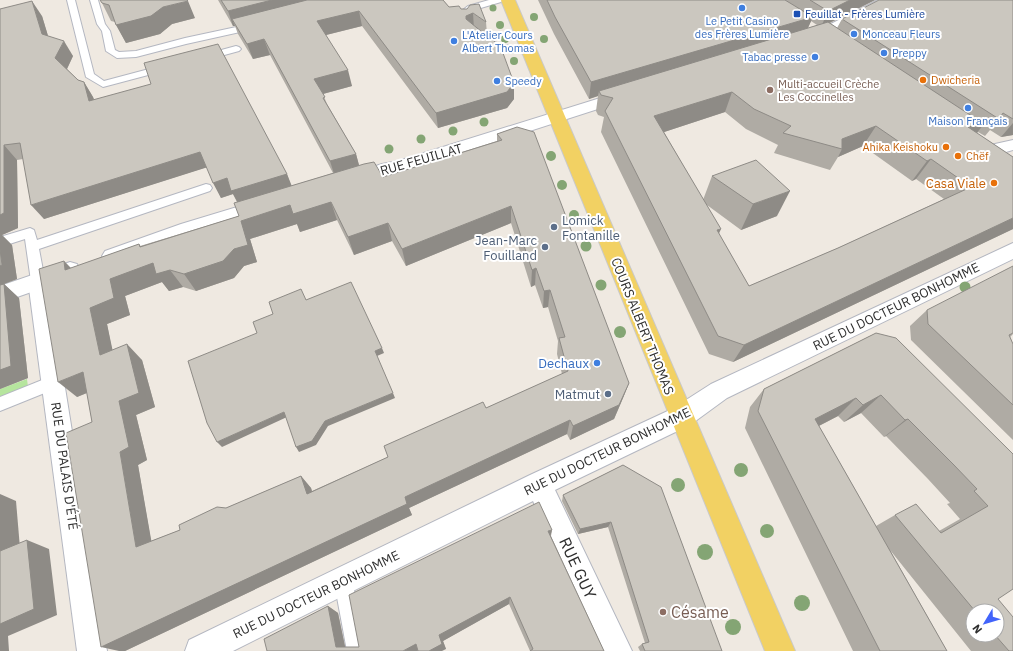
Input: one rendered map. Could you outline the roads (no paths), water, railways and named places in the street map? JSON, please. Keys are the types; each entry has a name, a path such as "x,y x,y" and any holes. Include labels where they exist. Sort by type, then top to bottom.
{"main road":[{"name":"COURS ALBERT THOMAS","path":"508,0 780,651"}],"street":[{"path":"797,42 826,38 888,0"},
{"path":"801,23 826,38"},
{"name":"RUE FEUILLAT","path":"337,183 382,170 400,167 557,116 644,90"},
{"path":"986,146 1010,153"},
{"path":"0,294 188,229 285,199"},
{"name":"RUE DU DOCTEUR BONHOMME","path":"200,651 539,484 681,417 719,391 875,328 1013,250"},
{"name":"RUE DU PALAIS D'ÉTÉ","path":"38,281 92,651"},
{"name":"RUE GUY","path":"539,484 617,651"}],"lane":[{"path":"70,0 89,75 103,84 177,65"},
{"path":"94,0 101,24 106,31 111,51 117,55 136,54 265,23"},
{"path":"465,21 462,14 471,8 498,0"},
{"path":"478,37 489,45 495,47 530,52"},
{"path":"199,59 236,50"},
{"path":"32,248 206,188"},
{"path":"0,242 30,233 38,281"},
{"path":"0,404 52,383"},
{"path":"343,581 357,651"}],"place":[{"name":"Le Petit Casino des Frères Lumière","path":"742,8"},
{"name":"Feuillat - Frères Lumière","path":"797,14"},
{"name":"Monceau Fleurs","path":"854,34"},
{"name":"L'Atelier Cours Albert Thomas","path":"454,41"},
{"name":"Preppy","path":"884,53"},
{"name":"Tabac presse","path":"815,57"},
{"name":"Dwicheria","path":"923,80"},
{"name":"Speedy","path":"497,81"},
{"name":"Multi-accueil Crèche Les Coccinelles","path":"770,90"},
{"name":"Maison Français","path":"968,108"},
{"name":"Ahika Keishoku","path":"946,147"},
{"name":"Chëf","path":"958,156"},
{"name":"Casa Viale","path":"994,183"},
{"name":"Lomick Fontanille","path":"554,227"},
{"name":"Jean-Marc Fouilland","path":"545,247"},
{"name":"Dechaux","path":"597,363"},
{"name":"Matmut","path":"608,394"},
{"name":"Césame","path":"663,612"}]}
